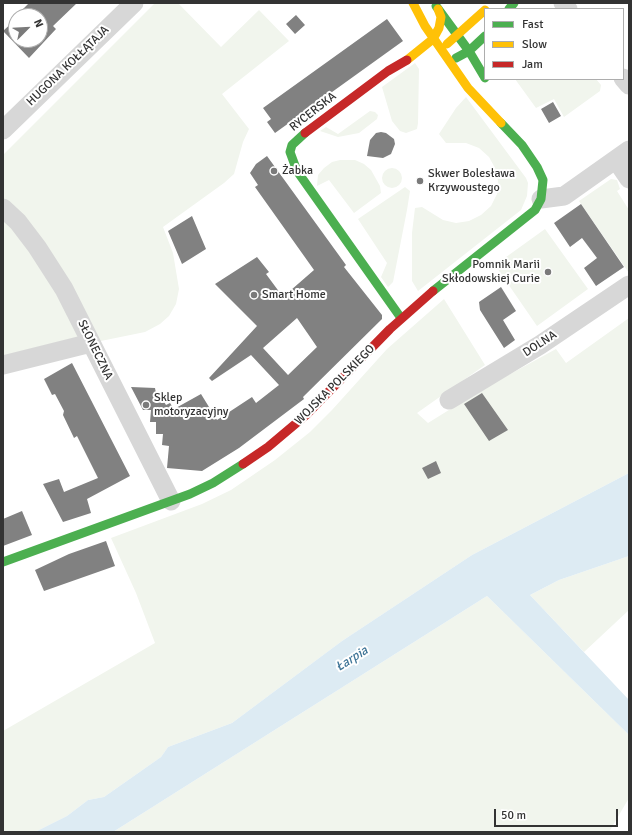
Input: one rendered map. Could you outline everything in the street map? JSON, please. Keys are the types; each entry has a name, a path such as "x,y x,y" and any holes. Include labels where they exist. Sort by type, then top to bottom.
{"street":[{"name":"HUGONA KOŁŁĄTAJA","path":"3,130 134,3"},
{"path":"413,3 433,39 468,88 522,145"},
{"path":"436,6 469,51 484,76"},
{"name":"RYCERSKA","path":"401,318 297,171 292,161 290,152 292,145 302,135 388,70 408,60 433,39 439,28 441,17 436,6"},
{"path":"445,57 447,45 457,34 484,12"},
{"path":"445,57 456,58 469,51 484,37"},
{"path":"504,112 522,145 540,173 543,185 541,199 564,196 622,155 629,179"},
{"name":"WOJSKA POLSKIEGO","path":"3,562 171,502 225,477 284,434 320,402 401,318 438,286 529,216 535,210 541,199"},
{"name":"SŁONECZNA","path":"3,208 18,222 51,266 171,502"},
{"name":"DOLNA","path":"448,400 540,345 629,285"},
{"path":"3,365 91,343"}],"shaded area":[{"path":"155,3 178,3 221,47 259,10 289,41 222,94 249,129 243,142 234,174 224,183 163,227 173,253 179,289 176,304 169,316 160,324 145,332 91,343 3,365 3,155"},
{"path":"415,63 419,69 418,123 417,129 406,133 400,131 392,121 382,87"},
{"path":"516,80 597,80 601,85 600,91 564,117 554,99 536,108"},
{"path":"466,97 526,178 528,183 527,196 521,210 418,291 412,281 412,233 415,208 422,207 443,220 456,223 469,221 481,215 491,206 497,194 498,181 495,168 489,157 479,148 466,143 446,143 439,134 456,108"},
{"path":"370,111 375,112 378,115 377,119 359,133 338,137 320,131 326,127 338,134"},
{"path":"340,160 355,160 364,164 371,170 380,186 381,193 354,213 329,180 317,186 318,175 324,168 332,162"},
{"path":"392,168 399,171 402,178 399,185 392,188 385,185 382,178 385,171"},
{"path":"611,179 617,180 620,189 617,191 629,210 629,273 579,201"},
{"path":"405,187 410,191 407,210 393,282 388,287 381,277 387,263 358,219"},
{"path":"545,229 588,289 537,326 495,265"},
{"path":"444,299 485,365 417,413 428,423 481,390 556,349 566,363 629,318 629,473 472,555 342,641 232,723 168,747 161,757 104,797 88,800 67,816 35,832 3,832 3,731 155,643 136,593 111,538 202,504 231,490 275,460 310,432 387,349"},
{"path":"629,556 629,610 584,652 530,595 559,580"},
{"path":"487,596 629,735 629,798 609,832 113,832"}],"water":[{"name":"Łarpia","path":"629,473 629,556 559,580 530,595 629,700 629,735 487,596 113,832 35,832 67,816 88,800 104,797 161,757 168,747 232,723 342,641 472,555"}],"building":[{"path":"29,3 77,3 53,26 56,29 48,38 48,8 24,8"},
{"path":"296,15 305,25 295,34 286,24"},
{"path":"387,19 403,41 275,133 267,122 271,119 263,108"},
{"path":"8,26 8,36 3,31"},
{"path":"19,48 38,48 29,58"},
{"path":"553,102 561,116 549,123 541,109"},
{"path":"376,133 386,133 394,139 395,144 391,154 383,158 367,156 370,140"},
{"path":"267,156 346,265 344,267 382,315 382,319 303,397 304,399 239,448 202,471 167,468 169,446 162,445 163,434 156,434 156,422 150,422 151,410 143,410 131,387 155,388 157,399 163,400 166,405 170,403 174,409 201,394 217,420 252,397 256,403 279,385 251,355 212,381 209,378 257,326 215,284 257,257 269,272 266,274 283,297 314,270 255,187 258,185 250,173 256,164","holes":["297,318 317,347 288,375 263,348"]},
{"path":"581,204 624,267 596,286 584,268 597,258 582,238 570,247 554,223"},
{"path":"192,216 206,249 182,264 168,231"},
{"path":"501,287 516,311 503,320 515,340 504,348 480,310 479,302"},
{"path":"72,363 130,476 87,499 91,513 63,522 43,484 59,479 64,492 98,478 77,436 74,438 63,415 64,411 55,394 52,395 44,379"},
{"path":"482,393 508,430 489,441 464,404"},
{"path":"436,461 441,473 428,479 422,468"},
{"path":"22,511 32,535 3,546 3,519"},
{"path":"106,541 115,566 44,591 35,570 69,554"}],"traffic: fast":[{"path":"510,8 514,3"},
{"path":"436,6 469,51 484,76"},
{"path":"456,58 469,51 484,37"},
{"path":"433,291 535,210 541,199 543,180 537,167 522,145 501,123"},
{"path":"305,133 292,145 290,152 297,171 401,318"},
{"path":"3,562 190,494 213,483 243,464"}],"traffic: slow":[{"path":"413,3 425,26 468,88 501,123"},
{"path":"407,60 433,39 439,28 441,17 438,9"},
{"path":"447,44 484,11"}],"traffic: jam":[{"path":"305,133 388,71 407,60"},
{"path":"243,464 268,447 306,415 390,329 433,291"}],"place":[{"name":"Żabka","path":"274,171"},
{"name":"Skwer Bolesława Krzywoustego","path":"420,181"},
{"name":"Pomnik Marii Skłodowskiej Curie","path":"548,272"},
{"name":"Smart Home","path":"254,295"},
{"name":"Sklep motoryzacyjny","path":"146,405"}]}
